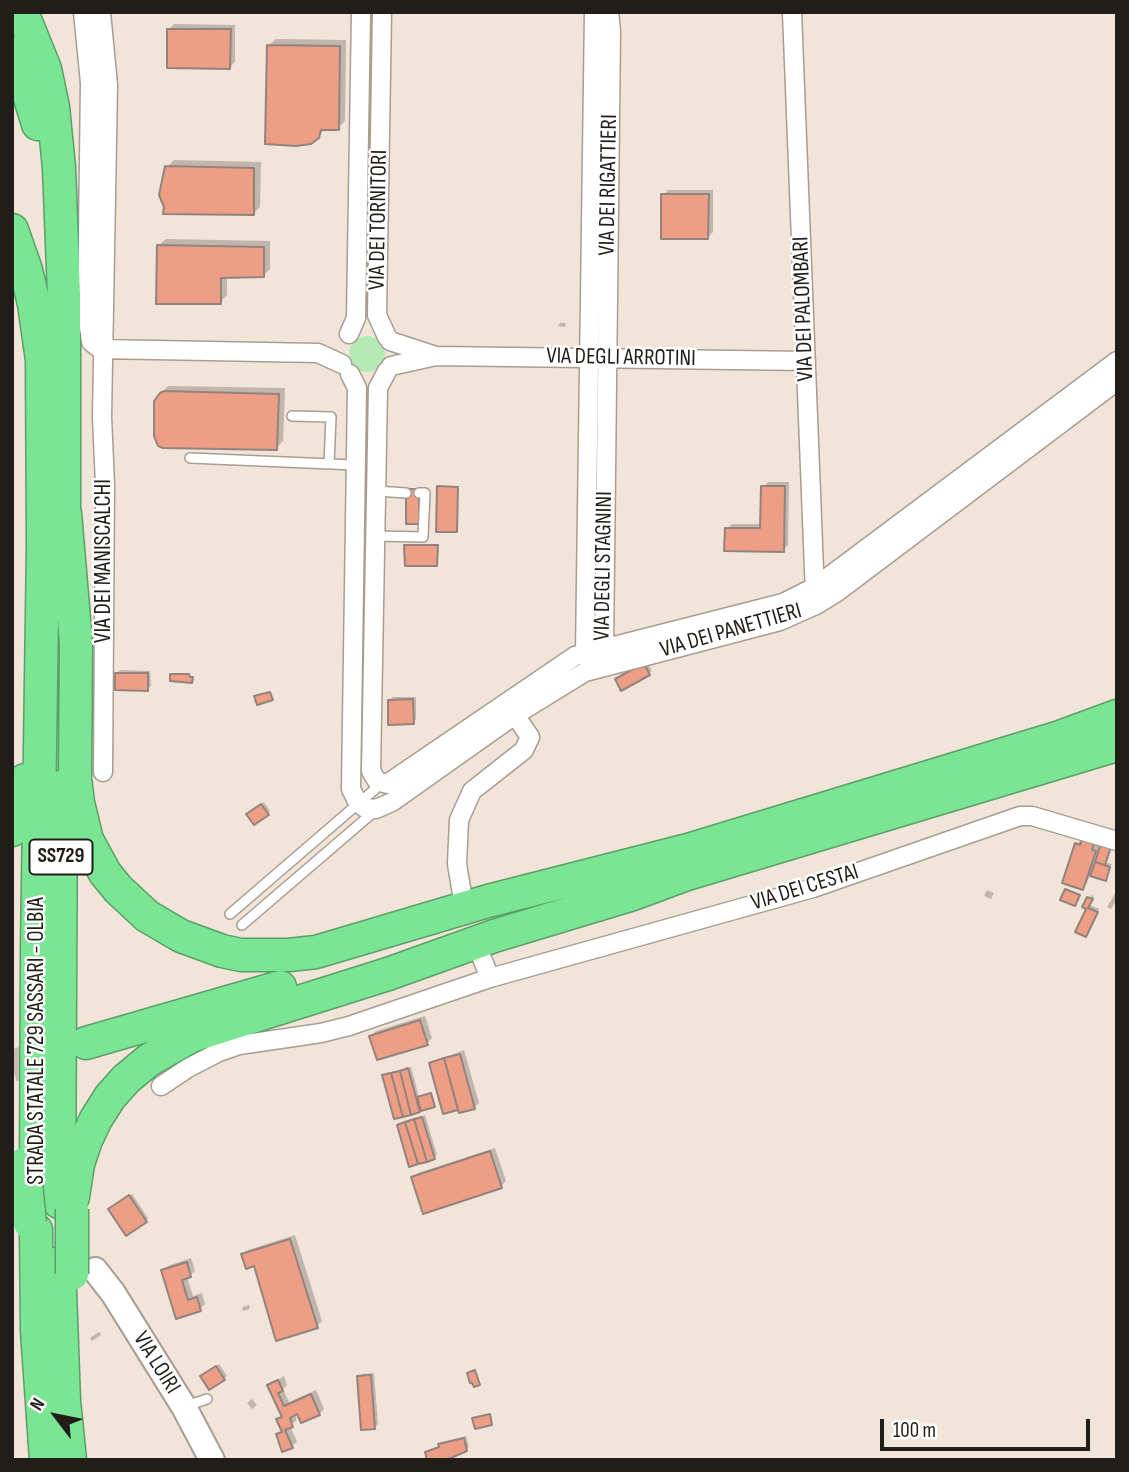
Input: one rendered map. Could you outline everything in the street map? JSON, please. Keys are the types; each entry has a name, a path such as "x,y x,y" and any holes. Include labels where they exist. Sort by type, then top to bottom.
{"highway":[{"name":"SS729","path":"22,13 44,69 53,107 59,168 61,248"},
{"path":"12,53 25,82 42,139 61,248"},
{"name":"STRADA STATALE 729 SASSARI - OLBIA","path":"14,237 38,326 42,360 41,604 30,1170"},
{"name":"STRADA STATALE 729 SASSARI - OLBIA","path":"61,248 65,435 64,1401 70,1460"},
{"path":"65,513 76,643 75,778 82,823 94,854 118,889 147,916 181,936 222,951 242,955 316,952 488,901 686,862 1117,745"},
{"path":"12,830 22,807 25,791 41,604"},
{"path":"86,1043 238,998 321,967 634,870 686,862 1117,716"},
{"path":"65,1206 96,1119 126,1079 169,1047 202,1032 388,974 494,936 630,895 686,862"},
{"path":"12,936 24,971 33,1227 65,1272"},
{"name":"STRADA STATALE 729 SASSARI - OLBIA","path":"46,1460 37,1331 65,1272"}],"street":[{"path":"83,12 89,73 99,128"},
{"path":"101,12 106,55 87,312 91,342 97,348 104,349 318,353 364,380 372,380 389,368 436,356"},
{"name":"VIA DEI TORNITORI","path":"346,337 356,318 361,12"},
{"name":"VIA DEI TORNITORI","path":"382,12 377,315 389,339"},
{"name":"VIA DEI RIGATTIERI","path":"594,12 598,357"},
{"name":"VIA DEI RIGATTIERI","path":"598,357 611,31 609,12"},
{"name":"VIA DEI PALOMBARI","path":"792,12 816,606"},
{"path":"359,100 381,101"},
{"path":"318,353 364,327 373,328 389,339 436,356"},
{"path":"346,337 341,348 346,369 357,388 351,789 365,808 376,809"},
{"path":"381,783 373,778 371,771 374,536 378,388 389,368 393,353 389,339"},
{"name":"VIA DEI MANISCALCHI","path":"103,772 104,349"},
{"name":"VIA DEGLI ARROTINI","path":"436,356 806,361"},
{"name":"VIA DEGLI STAGNINI","path":"597,668 604,650 598,357"},
{"name":"VIA DEGLI STAGNINI","path":"597,668 585,653 598,357"},
{"name":"VIA DEI PANETTIERI","path":"381,783 391,783 566,661 585,653 783,603 815,587 1117,361"},
{"name":"VIA DEI PANETTIERI","path":"376,809 392,803 515,715 572,678 597,668 780,621 816,606 1117,382"},
{"path":"353,576 374,576"},
{"path":"462,894 457,864 459,820 472,791 524,750 530,737 515,715"},
{"name":"VIA DEI CESTAI","path":"161,1086 198,1063 239,1045 321,1034 490,978 813,888 1020,816 1032,816 1117,841"},
{"path":"480,951 490,978"},
{"name":"VIA LOIRI","path":"65,1272 113,1293 196,1403 212,1460"}],"lane":[{"path":"292,416 331,417 329,464"},
{"path":"190,458 355,465"},
{"path":"376,491 406,494"},
{"path":"374,536 423,537 425,494 419,494"},
{"path":"230,915 381,783"},
{"path":"242,925 376,809"}],"green space":[{"path":"367,336 380,341 385,354 380,367 367,372 354,367 349,354 354,341"}],"building":[{"path":"167,29 231,29 230,69 167,68"},
{"path":"267,45 340,46 339,130 321,130 319,138 311,144 265,144"},
{"path":"165,166 254,168 254,215 163,214 164,207 159,195"},
{"path":"661,194 709,194 708,239 661,239"},
{"path":"157,245 264,247 264,277 221,278 221,304 156,304"},
{"path":"164,391 279,394 277,450 158,446 154,436 154,401"},
{"path":"437,486 458,487 457,532 436,532"},
{"path":"761,486 785,486 784,552 724,551 725,528 760,528"},
{"path":"406,489 419,489 419,524 406,524"},
{"path":"404,545 438,545 437,566 405,566"},
{"path":"644,663 650,675 621,691 615,679"},
{"path":"115,673 148,673 148,691 115,690"},
{"path":"170,674 189,674 193,677 192,683 170,681"},
{"path":"270,692 273,700 257,705 254,696"},
{"path":"413,699 414,724 388,725 388,700"},
{"path":"261,804 269,815 254,825 246,814"},
{"path":"1083,836 1095,840 1092,850 1096,851 1083,890 1062,883 1075,843 1080,845"},
{"path":"1101,843 1111,847 1105,865 1095,862"},
{"path":"1095,862 1110,867 1106,881 1090,876"},
{"path":"1065,889 1080,895 1075,906 1060,900"},
{"path":"1087,897 1093,899 1088,908 1098,912 1086,937 1075,932 1086,909 1082,907"},
{"path":"420,1020 428,1045 377,1060 369,1036"},
{"path":"460,1054 475,1109 459,1113 444,1058"},
{"path":"444,1058 458,1110 443,1114 429,1063"},
{"path":"408,1068 420,1112 411,1115 400,1071"},
{"path":"400,1071 411,1115 403,1117 391,1073"},
{"path":"391,1073 403,1117 394,1119 382,1075"},
{"path":"431,1093 435,1107 421,1111 417,1097"},
{"path":"422,1117 435,1159 427,1162 414,1119"},
{"path":"414,1119 427,1162 418,1164 405,1122"},
{"path":"405,1122 418,1164 409,1167 397,1125"},
{"path":"490,1151 502,1188 423,1214 411,1177"},
{"path":"129,1195 147,1222 126,1236 108,1209"},
{"path":"290,1239 318,1328 276,1341 254,1266 246,1269 241,1254"},
{"path":"187,1262 191,1277 182,1280 188,1300 197,1297 201,1311 176,1319 161,1270"},
{"path":"216,1366 225,1380 209,1390 200,1376"},
{"path":"475,1370 480,1385 474,1387 467,1373"},
{"path":"371,1375 375,1429 361,1430 357,1376"},
{"path":"278,1380 283,1391 278,1393 284,1406 311,1394 320,1415 301,1423 297,1414 290,1418 293,1427 285,1430 293,1448 282,1452 276,1434 282,1432 276,1419 282,1417 267,1385"},
{"path":"490,1414 492,1425 475,1429 472,1418"},
{"path":"464,1438 467,1451 446,1460 427,1460 425,1452 439,1447 438,1444"}],"tunnel":[{"path":"12,1066 61,1051"}]}
